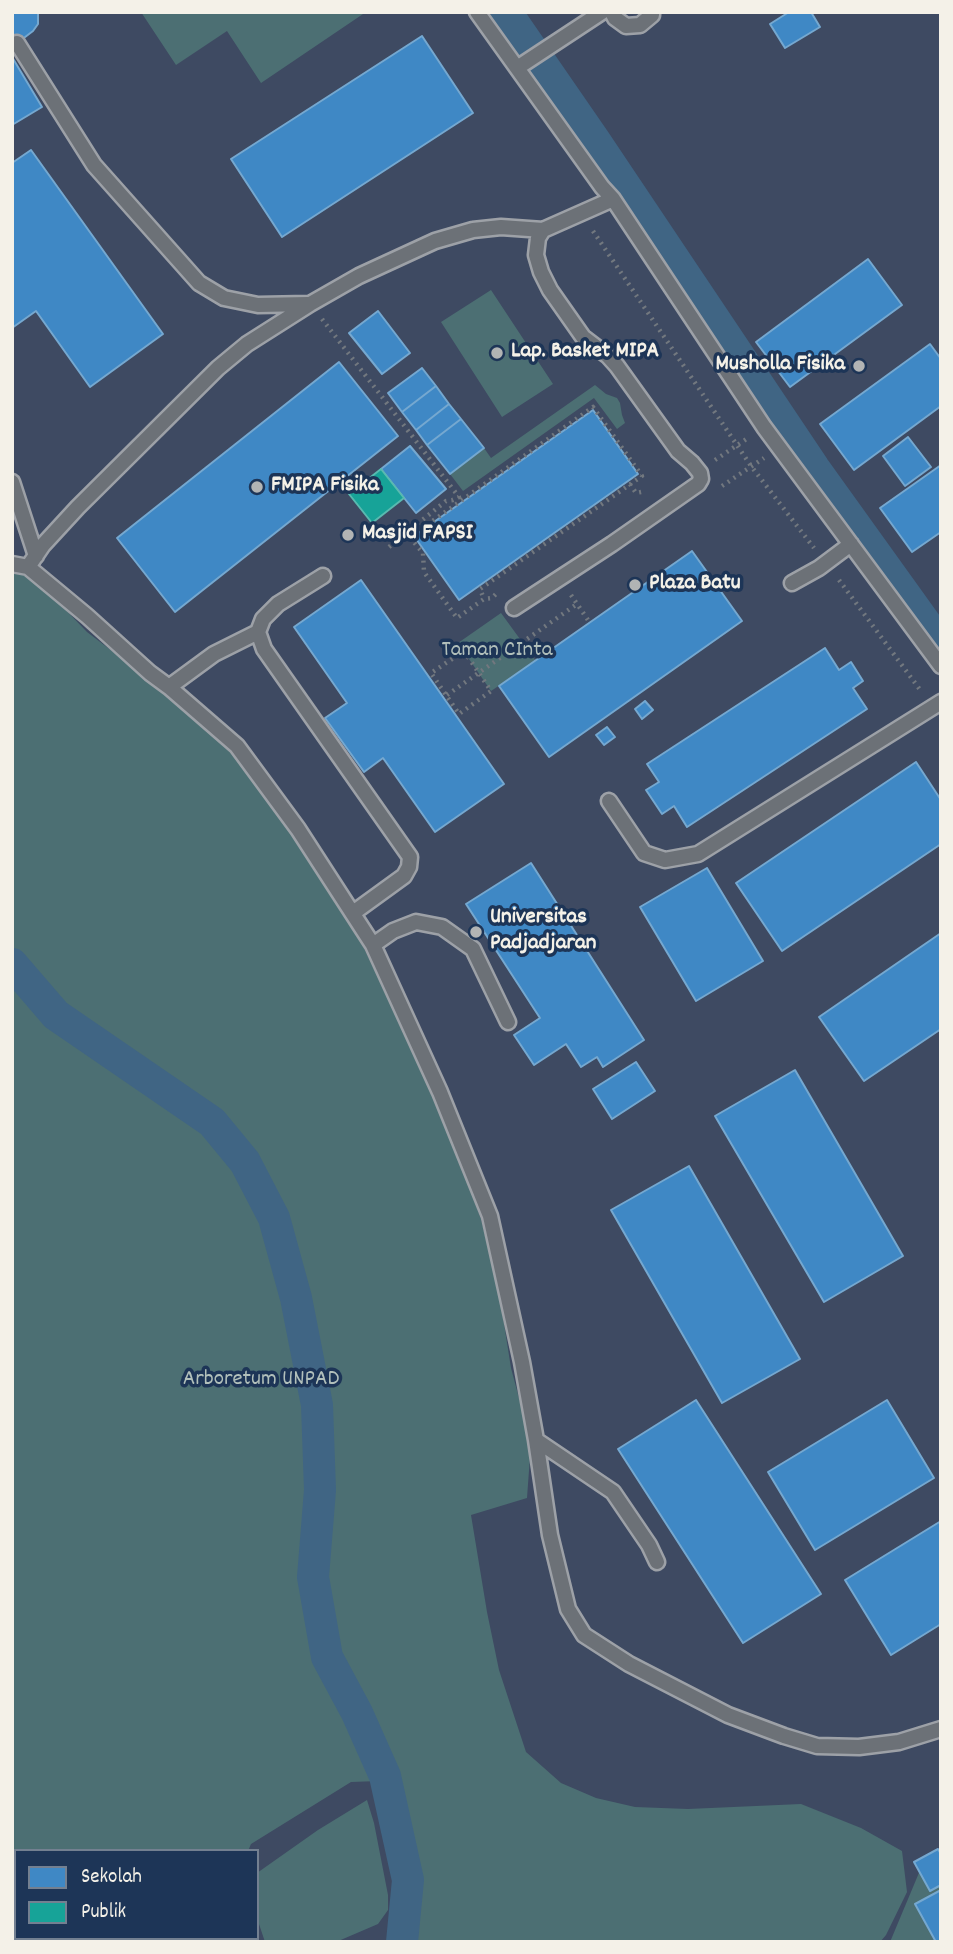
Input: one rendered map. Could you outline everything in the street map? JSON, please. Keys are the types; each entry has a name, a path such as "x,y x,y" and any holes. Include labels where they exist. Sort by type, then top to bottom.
{"lane":[{"path":"478,12 602,187 614,200 764,428 941,666"},
{"path":"517,68 602,12"},
{"path":"612,12 615,18 626,26 640,25 652,12"},
{"path":"17,43 94,165 198,283 224,298 258,305 310,304"},
{"path":"12,564 32,561 85,499 219,368 247,344 310,304 359,276 451,236 501,227 543,230 614,200"},
{"path":"514,608 612,544 698,484 701,479 700,473 678,452 617,366 583,337 550,290 536,255 538,238 543,230"},
{"path":"12,482 32,561 149,673 237,746 298,829 373,945 440,1092 490,1216 522,1362 550,1535 568,1609 584,1634 629,1664 729,1715 817,1746 859,1747 899,1742 941,1729"},
{"path":"792,583 826,563 850,544"},
{"path":"323,576 278,604 263,619 258,632 264,649 410,857 404,876 353,913"},
{"path":"169,687 214,654 258,632"},
{"path":"608,801 644,853 665,860 698,854 937,705"},
{"path":"373,945 393,931 416,922 442,927 473,949 508,1022"},
{"path":"536,1440 612,1492 649,1545 657,1562"}],"path":[{"path":"581,212 772,495 937,705"},
{"path":"310,304 459,496 446,501 408,535 593,407 642,476 480,589 484,599"},
{"path":"723,454 737,445"},
{"path":"630,484 636,493 649,489"},
{"path":"569,591 590,623"},
{"path":"447,695 577,604"},
{"path":"464,651 492,691 459,714 447,695 431,673 464,651"}],"shaded area":[{"name":"Universitas Padjadjaran","path":"12,12 941,12 941,1942 12,1942"}],"green space":[{"path":"141,12 366,12 261,83 227,31 176,65"},
{"name":"Lap. Basket MIPA","path":"491,290 553,384 502,417 441,322"},
{"path":"595,385 606,394 617,398 620,403 625,423 617,429 594,398 463,491 450,474 484,448 491,458"},
{"name":"Arboretum UNPAD","path":"12,570 32,575 87,632 149,679 231,750 298,839 353,925 452,1139 481,1219 499,1292 511,1368 531,1443 527,1498 471,1515 499,1670 526,1752 561,1783 596,1798 635,1807 688,1809 801,1804 861,1828 902,1851 907,1892 880,1942 405,1942 405,1880 379,1781 351,1782 251,1844 249,1849 14,1849 14,1940 243,1942 12,1942"},
{"name":"Taman CInta","path":"501,613 536,661 491,691 458,643"},
{"path":"367,1800 388,1895 388,1910 378,1924 336,1942 265,1942 259,1924 259,1872"},
{"path":"941,1855 941,1942 890,1942 921,1868"}],"building: Sekolah":[{"path":"12,12 38,12 38,24 12,47"},
{"path":"789,12 811,12 820,27 785,48 770,24"},
{"path":"422,36 473,113 282,237 231,159"},
{"path":"12,57 42,107 12,125"},
{"path":"31,150 163,334 90,387 36,311 12,328 12,163"},
{"path":"868,259 902,305 790,387 756,342"},
{"path":"378,311 410,353 382,374 349,333"},
{"path":"930,344 941,359 941,406 854,470 820,424"},
{"name":"FMIPA Fisika","path":"339,362 398,436 175,612 117,538"},
{"path":"422,368 436,386 402,412 388,393"},
{"path":"436,386 449,404 416,430 402,412"},
{"path":"449,404 461,419 427,445 416,430"},
{"path":"593,410 638,474 459,600 414,536"},
{"path":"461,419 484,448 450,474 427,445"},
{"path":"908,437 931,467 905,486 883,456"},
{"path":"410,446 446,489 416,513 381,469"},
{"path":"941,465 941,532 912,552 880,508"},
{"path":"692,551 742,621 549,757 499,686"},
{"path":"361,580 504,784 435,832 383,758 364,772 325,718 347,703 294,627"},
{"path":"825,648 839,670 851,662 863,681 853,688 867,709 687,827 674,806 662,814 646,790 659,782 647,764"},
{"path":"645,701 653,710 642,719 635,709"},
{"path":"607,727 615,737 604,745 596,735"},
{"path":"916,762 941,800 941,844 782,951 736,883"},
{"path":"531,863 644,1040 603,1067 597,1057 581,1067 566,1044 534,1065 514,1035 540,1018 466,904"},
{"path":"707,868 763,961 696,1001 640,907"},
{"path":"941,933 941,1029 864,1081 819,1017"},
{"path":"636,1062 655,1091 612,1119 593,1089"},
{"path":"795,1070 903,1256 824,1302 715,1116"},
{"path":"689,1166 800,1359 722,1403 611,1210"},
{"path":"696,1400 821,1594 743,1643 618,1449"},
{"path":"887,1400 934,1478 815,1550 768,1472"},
{"path":"941,1521 941,1624 891,1655 845,1580"},
{"path":"938,1849 941,1854 941,1885 930,1891 914,1862"},
{"path":"941,1890 941,1942 936,1942 915,1904"}],"building: Publik":[{"path":"381,469 404,498 372,523 349,494"}],"waterway":[{"path":"506,12 814,468 941,645"},
{"path":"12,964 56,1015 212,1122 245,1162 274,1218 296,1298 317,1405 320,1490 313,1577 327,1657 357,1713 385,1776 408,1880 402,1942"}],"place":[{"name":"Lap. Basket MIPA","path":"497,353"},
{"name":"Musholla Fisika","path":"859,366"},
{"name":"FMIPA Fisika","path":"257,487"},
{"name":"Masjid FAPSI","path":"348,535"},
{"name":"Plaza Batu","path":"635,585"},
{"name":"Universitas Padjadjaran","path":"476,932"}]}
